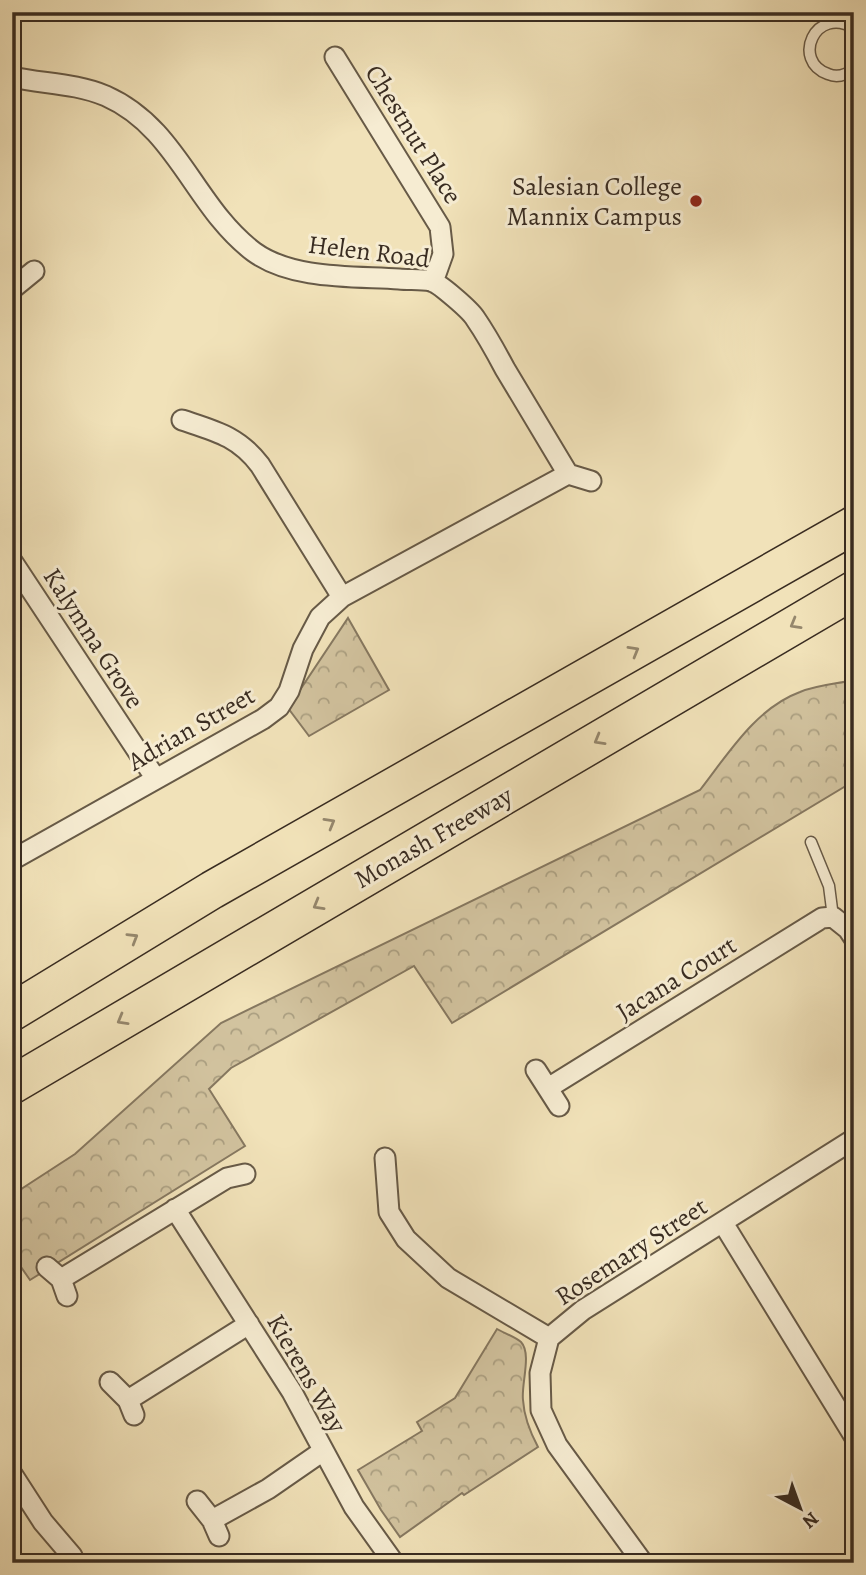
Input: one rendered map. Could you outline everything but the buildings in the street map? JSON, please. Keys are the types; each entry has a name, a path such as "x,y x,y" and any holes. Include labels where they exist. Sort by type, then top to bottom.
{"highway":[{"path":"12,1012 212,890 854,525"},
{"name":"Monash Freeway","path":"12,1085 854,590"}],"street":[{"name":"Chestnut Place","path":"335,57 440,227 443,254 433,282"},
{"name":"Helen Road","path":"12,77 32,82 73,85 106,96 131,110 152,126 170,147 228,229 257,253 287,267 316,273 433,282 474,316 568,474"},
{"path":"12,289 34,271"},
{"path":"182,420 230,436 248,449 342,597"},
{"path":"568,474 591,481"},
{"name":"Adrian Street","path":"12,860 263,719 279,707 289,691 303,649 320,617 342,597 568,474"},
{"name":"Kalymna Grove","path":"12,561 156,779"},
{"path":"834,918 848,929 854,938"},
{"name":"Jacana Court","path":"548,1088 810,925 822,919 834,918"},
{"path":"536,1070 559,1106"},
{"name":"Rosemary Street","path":"643,1563 557,1445 541,1410 540,1373 550,1338 583,1310 854,1139"},
{"path":"386,1158 389,1212 396,1226 416,1251 448,1278 550,1338"},
{"path":"58,1281 227,1178 245,1174"},
{"name":"Kierens Way","path":"175,1209 292,1392 354,1507 389,1561"},
{"path":"723,1223 854,1436"},
{"path":"110,1382 131,1408 249,1324"},
{"path":"197,1501 216,1528 323,1451"},
{"path":"12,1474 75,1563"}],"lane":[{"path":"854,28 835,22 820,27 810,43 809,52 817,69 825,74 844,75 854,69"},
{"path":"811,842 829,886 834,918"}],"green space":[{"path":"348,618 389,690 309,736 288,708"},
{"path":"854,680 854,781 452,1023 414,966 231,1068 209,1089 245,1146 30,1280 21,1267 12,1271 12,1195 75,1154 221,1023 700,790 732,747 756,721 784,699 820,686"},
{"path":"497,1329 519,1340 524,1347 524,1406 538,1447 464,1495 462,1493 400,1537 358,1470 422,1431 417,1422 455,1398"}],"place":[{"name":"Salesian College Mannix Campus","path":"696,201"}]}
